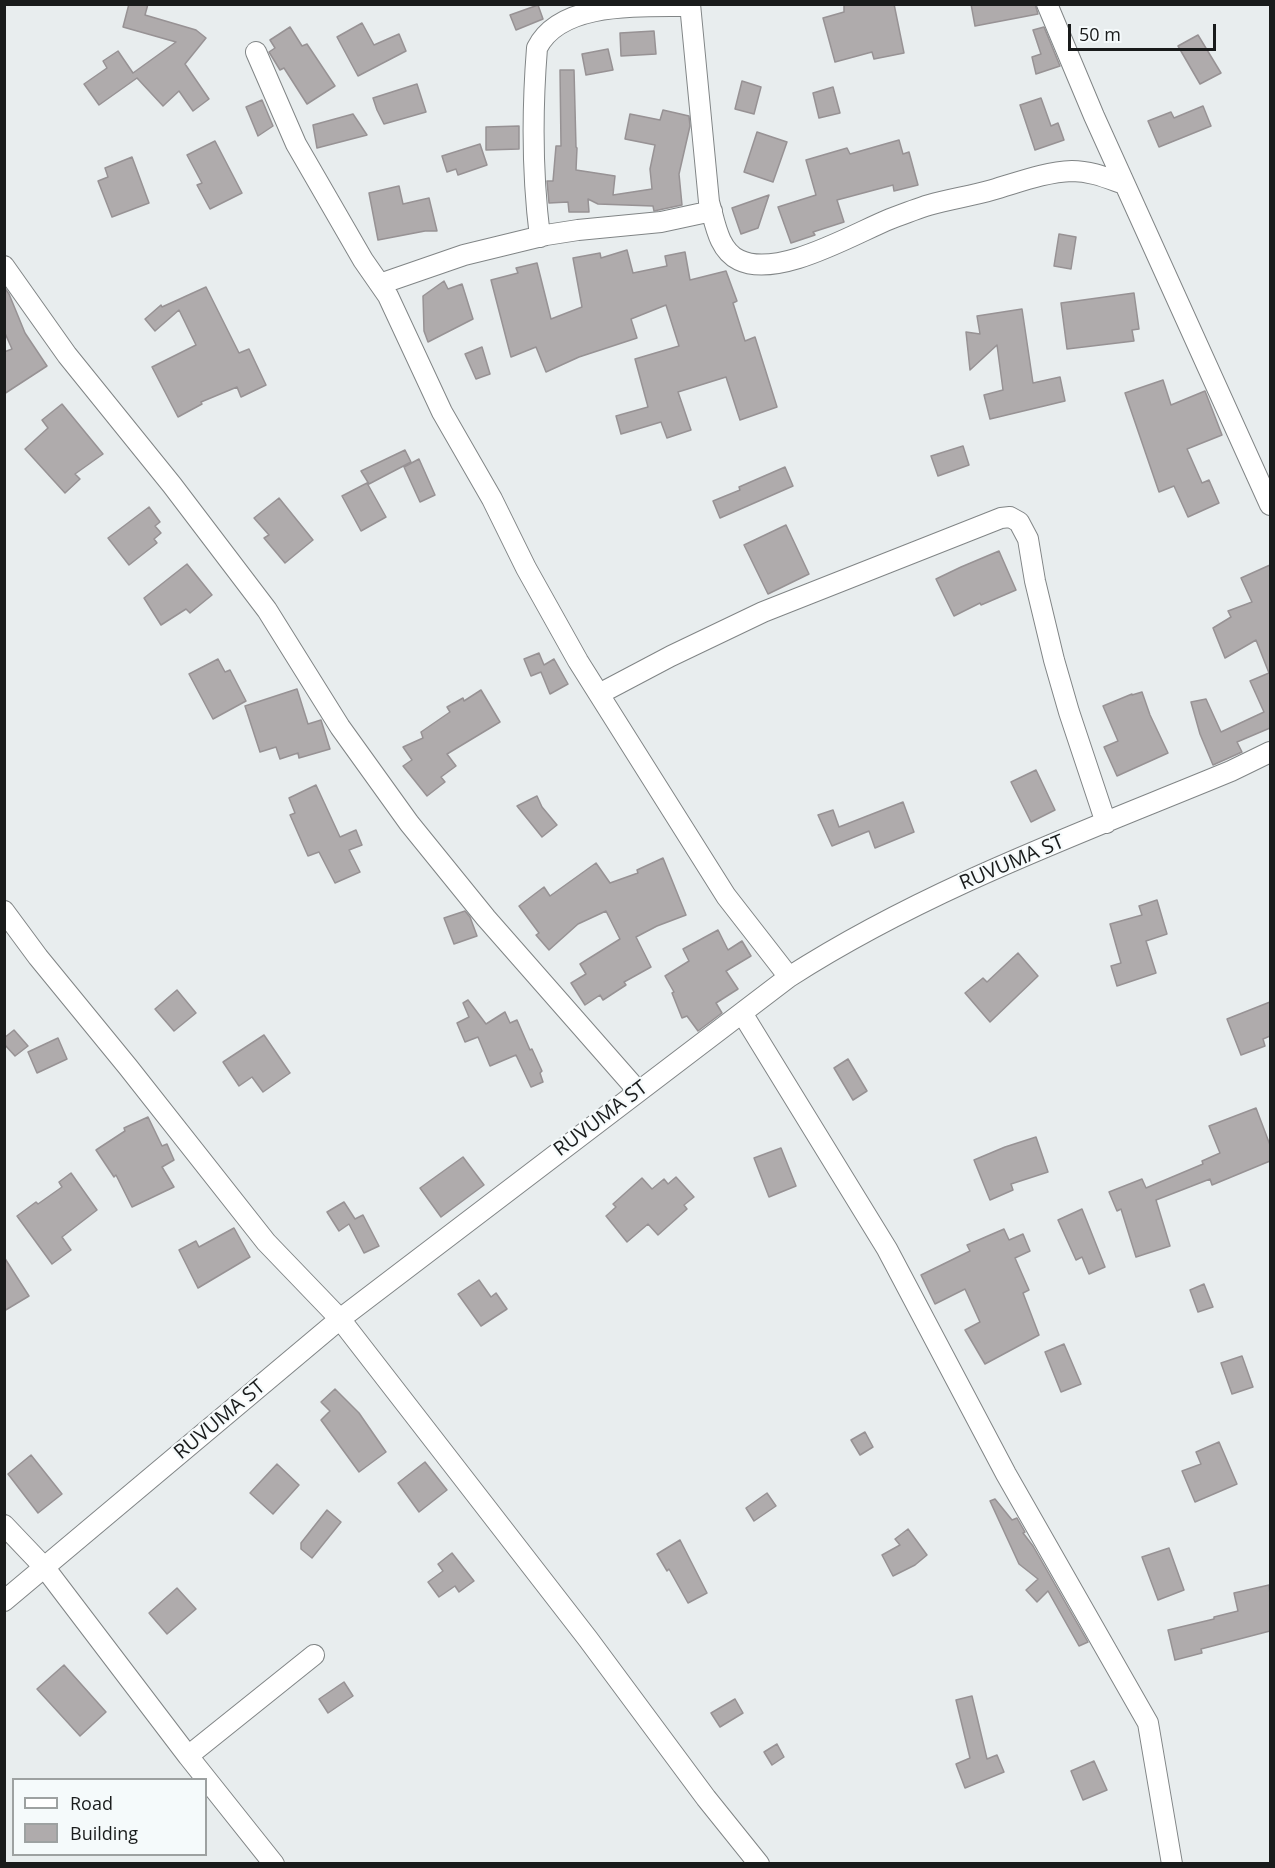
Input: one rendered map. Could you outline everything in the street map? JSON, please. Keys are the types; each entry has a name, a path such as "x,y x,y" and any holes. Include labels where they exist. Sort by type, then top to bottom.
{"street":[{"path":"1047,4 1124,184 1270,506"},
{"path":"540,237 534,169 537,48 540,40 558,24 591,10 690,5 709,202 726,252 752,265 802,258 928,205 1038,177 1070,171 1093,172 1124,184"},
{"path":"256,52 296,144 336,215 395,310 442,412 492,499 553,617 726,896 789,977"},
{"path":"380,284 465,255 540,237 578,230 661,222 712,211"},
{"path":"4,266 68,355 172,485 267,610 340,727 409,823 486,918 638,1091"},
{"path":"599,694 763,612 1001,518 1010,517 1019,522 1028,539 1035,581 1054,660 1106,823"},
{"name":"RUVUMA ST","path":"4,1601 340,1319 789,977 829,951 946,890 1231,771 1270,752"},
{"path":"4,911 38,957 266,1242 340,1319 588,1639 706,1798 759,1863"},
{"path":"742,1013 887,1249 1006,1474 1148,1723 1172,1863"},
{"path":"4,1525 45,1568 206,1778"},
{"path":"188,1756 314,1655"},
{"path":"207,1780 274,1863"}],"building":[{"path":"129,4 148,4 145,15 196,30 206,38 185,64 209,99 193,111 179,91 163,106 137,78 99,105 84,84 107,68 103,61 118,51 133,73 176,42 123,27"},
{"path":"844,4 894,4 904,53 874,59 872,52 835,62 823,18 844,12"},
{"path":"971,4 1035,4 1038,14 975,26"},
{"path":"538,5 543,19 516,30 510,15"},
{"path":"362,23 374,45 399,34 406,51 358,76 337,37"},
{"path":"290,27 302,46 307,44 335,86 307,104 284,68 280,70 269,52 275,48 270,40"},
{"path":"1044,27 1060,66 1036,74 1032,57 1041,54 1033,30"},
{"path":"654,31 656,54 621,56 620,33"},
{"path":"1198,35 1221,73 1200,84 1178,46"},
{"path":"608,49 613,70 586,75 582,54"},
{"path":"560,70 574,70 576,170 615,176 613,195 652,189 650,169 655,145 625,139 630,114 660,120 663,110 689,116 690,126 679,174 682,205 654,211 653,206 598,204 588,199 589,212 569,212 568,202 549,203 547,181 553,181 556,146 561,146"},
{"path":"742,81 761,87 754,114 735,109"},
{"path":"417,84 426,112 384,124 373,98"},
{"path":"833,87 840,113 819,118 813,93"},
{"path":"1041,98 1051,126 1058,123 1064,140 1035,150 1020,105"},
{"path":"262,100 273,126 258,136 246,107"},
{"path":"1203,106 1211,126 1159,147 1148,121 1171,112 1174,118"},
{"path":"353,114 367,135 317,148 313,125"},
{"path":"519,126 519,149 486,150 486,127"},
{"path":"757,132 787,142 773,182 744,172"},
{"path":"899,140 903,154 909,152 918,185 894,191 893,185 837,200 844,222 813,232 815,235 791,243 778,207 816,195 806,160 847,148 850,154"},
{"path":"215,141 242,193 210,209 197,185 202,183 187,155"},
{"path":"480,144 487,165 458,175 456,169 447,172 442,156"},
{"path":"132,157 149,203 112,217 98,181 108,177 105,168"},
{"path":"399,186 403,204 429,198 437,231 425,231 378,240 369,193"},
{"path":"769,195 758,228 741,234 732,208"},
{"path":"1059,234 1076,237 1071,269 1054,266"},
{"path":"627,250 633,273 667,266 665,256 685,252 690,280 726,271 737,301 733,303 745,341 755,337 777,407 740,420 726,377 678,392 691,430 667,438 661,422 621,434 616,416 648,407 635,359 679,346 666,305 631,319 637,338 579,357 546,372 536,347 511,357 491,280 518,273 516,268 537,263 551,319 582,307 573,258 600,253 601,258"},
{"path":"444,281 448,289 462,284 473,319 428,342 424,331 423,296"},
{"path":"4,287 25,333 47,366 4,394 4,352 12,349 4,331"},
{"path":"206,287 239,353 249,349 266,385 241,397 237,387 201,402 202,404 178,417 152,367 196,345 179,310 155,331 145,319 161,305 162,307"},
{"path":"1134,293 1139,329 1132,330 1134,341 1067,349 1061,303"},
{"path":"1022,309 1033,383 1060,377 1065,401 990,419 984,395 1003,390 997,345 970,370 966,332 980,334 977,316"},
{"path":"482,347 490,374 476,379 465,354"},
{"path":"1163,380 1171,405 1205,391 1222,435 1187,449 1202,483 1209,480 1219,503 1188,517 1174,486 1159,492 1125,393"},
{"path":"62,404 103,454 75,474 80,479 65,493 25,449 48,428 42,420"},
{"path":"963,446 969,465 938,476 931,456"},
{"path":"405,450 411,462 369,484 361,471"},
{"path":"419,459 435,495 420,502 404,467"},
{"path":"785,467 793,486 720,518 713,501"},
{"path":"367,483 386,517 361,531 342,496"},
{"path":"279,498 313,540 285,563 264,538 269,535 254,518"},
{"path":"149,507 160,522 155,526 161,533 154,539 157,543 129,565 108,538"},
{"path":"786,525 809,574 768,594 744,545"},
{"path":"999,551 1016,590 981,605 980,603 954,616 936,579"},
{"path":"187,564 212,595 190,613 186,609 161,625 144,598"},
{"path":"1270,565 1270,728 1237,742 1242,752 1213,765 1200,734 1191,702 1206,699 1221,732 1264,712 1250,681 1269,673 1256,640 1225,658 1213,628 1231,617 1228,611 1252,602 1241,578"},
{"path":"539,653 544,665 554,659 568,684 550,694 541,672 531,676 524,659"},
{"path":"218,659 225,672 230,670 246,701 213,719 189,674"},
{"path":"297,689 308,724 321,720 330,749 299,758 298,753 280,759 276,747 260,752 245,706"},
{"path":"481,690 500,722 447,754 456,766 441,777 445,782 427,796 403,766 412,760 403,747 423,738 421,732 450,712 447,707 463,698 464,701"},
{"path":"1142,692 1168,753 1117,776 1104,747 1118,741 1103,706"},
{"path":"1036,770 1055,810 1031,822 1011,782"},
{"path":"316,785 340,837 356,830 362,845 349,850 360,872 335,883 319,852 308,856 290,815 295,813 289,798"},
{"path":"537,796 542,807 557,825 542,837 517,806"},
{"path":"903,802 914,832 875,848 869,831 832,846 818,815 833,810 839,827"},
{"path":"663,858 686,915 636,937 651,967 624,982 626,985 603,1000 600,995 585,1005 571,983 586,974 580,964 620,939 606,911 578,924 549,950 536,935 539,933 519,906 544,887 550,896 596,863 610,883 638,873 637,870"},
{"path":"1157,900 1167,934 1146,941 1156,973 1117,986 1111,966 1121,963 1110,924 1142,915 1139,906"},
{"path":"465,911 470,917 477,936 454,944 444,918"},
{"path":"718,930 728,950 742,941 751,956 726,971 738,989 716,1003 722,1013 698,1031 687,1016 682,1018 672,993 674,992 665,976 689,961 683,949"},
{"path":"1018,953 1038,976 990,1022 965,993 983,978 987,982"},
{"path":"177,990 196,1013 174,1031 155,1009"},
{"path":"468,1000 486,1024 505,1012 510,1023 517,1020 542,1071 540,1073 543,1082 531,1087 516,1055 490,1066 478,1037 465,1042 457,1023 469,1017 463,1003"},
{"path":"1270,1002 1270,1036 1263,1039 1265,1046 1241,1055 1227,1019"},
{"path":"14,1030 28,1046 15,1056 4,1044 4,1038"},
{"path":"264,1035 290,1073 263,1092 252,1077 239,1086 223,1062"},
{"path":"58,1038 67,1059 37,1073 28,1052"},
{"path":"848,1059 867,1091 853,1100 834,1068"},
{"path":"1256,1108 1270,1145 1270,1161 1212,1185 1210,1179 1156,1200 1170,1246 1136,1257 1121,1209 1117,1211 1109,1192 1142,1179 1146,1188 1203,1164 1202,1161 1220,1153 1209,1126"},
{"path":"148,1117 162,1146 167,1144 174,1160 162,1167 174,1187 132,1207 116,1175 114,1177 96,1150 125,1131 124,1128"},
{"path":"1036,1137 1048,1172 1011,1184 1013,1190 990,1200 974,1160"},
{"path":"781,1148 796,1186 769,1197 754,1158"},
{"path":"463,1157 484,1185 441,1217 420,1188"},
{"path":"71,1173 97,1210 62,1237 71,1250 52,1264 17,1216 62,1187 59,1182"},
{"path":"676,1177 694,1197 684,1205 687,1209 658,1235 648,1224 627,1242 606,1216 616,1207 613,1204 642,1178 652,1189 664,1179 668,1184"},
{"path":"344,1202 355,1219 363,1215 379,1246 364,1253 349,1224 339,1231 327,1212"},
{"path":"1082,1209 1105,1267 1089,1274 1082,1257 1076,1260 1058,1220"},
{"path":"234,1228 250,1257 198,1288 179,1250 196,1241 199,1247"},
{"path":"1004,1229 1009,1240 1023,1234 1030,1251 1015,1258 1029,1290 1023,1293 1039,1335 985,1364 965,1330 980,1322 965,1289 935,1304 921,1275 970,1251 967,1245"},
{"path":"4,1257 29,1296 4,1311"},
{"path":"479,1280 491,1297 496,1293 507,1309 481,1326 458,1294"},
{"path":"1204,1284 1213,1307 1198,1312 1190,1290"},
{"path":"1064,1344 1081,1384 1061,1392 1045,1352"},
{"path":"1242,1356 1253,1387 1232,1394 1221,1363"},
{"path":"335,1389 359,1413 386,1452 359,1472 321,1420 330,1411 321,1402"},
{"path":"865,1432 873,1447 860,1455 851,1440"},
{"path":"1219,1442 1237,1484 1195,1502 1182,1471 1201,1464 1196,1452"},
{"path":"31,1455 62,1494 38,1513 8,1474"},
{"path":"425,1462 447,1490 419,1512 398,1483"},
{"path":"277,1464 299,1485 273,1514 250,1493"},
{"path":"767,1493 776,1506 754,1521 746,1508"},
{"path":"995,1499 1012,1520 1017,1518 1025,1532 1023,1533 1033,1546 1088,1642 1079,1646 1048,1591 1037,1602 1026,1590 1038,1579 1019,1564 990,1501"},
{"path":"327,1510 341,1522 312,1558 301,1549 301,1543"},
{"path":"908,1529 927,1555 915,1565 893,1576 882,1555 900,1545 895,1539"},
{"path":"680,1540 707,1593 688,1603 669,1569 667,1571 657,1554"},
{"path":"1169,1548 1184,1590 1158,1600 1142,1557"},
{"path":"452,1553 474,1581 459,1592 455,1586 439,1597 428,1582 443,1571 438,1564"},
{"path":"1269,1585 1270,1631 1201,1649 1202,1653 1175,1660 1168,1630 1238,1611 1234,1593"},
{"path":"177,1588 196,1609 167,1634 149,1613"},
{"path":"64,1665 106,1712 80,1736 37,1689"},
{"path":"344,1682 353,1696 328,1713 319,1699"},
{"path":"972,1696 987,1759 997,1755 1004,1772 965,1788 956,1764 970,1758 956,1700"},
{"path":"735,1699 743,1713 720,1727 711,1713"},
{"path":"777,1744 784,1757 772,1765 764,1752"},
{"path":"1094,1761 1107,1790 1083,1800 1071,1771"}]}
